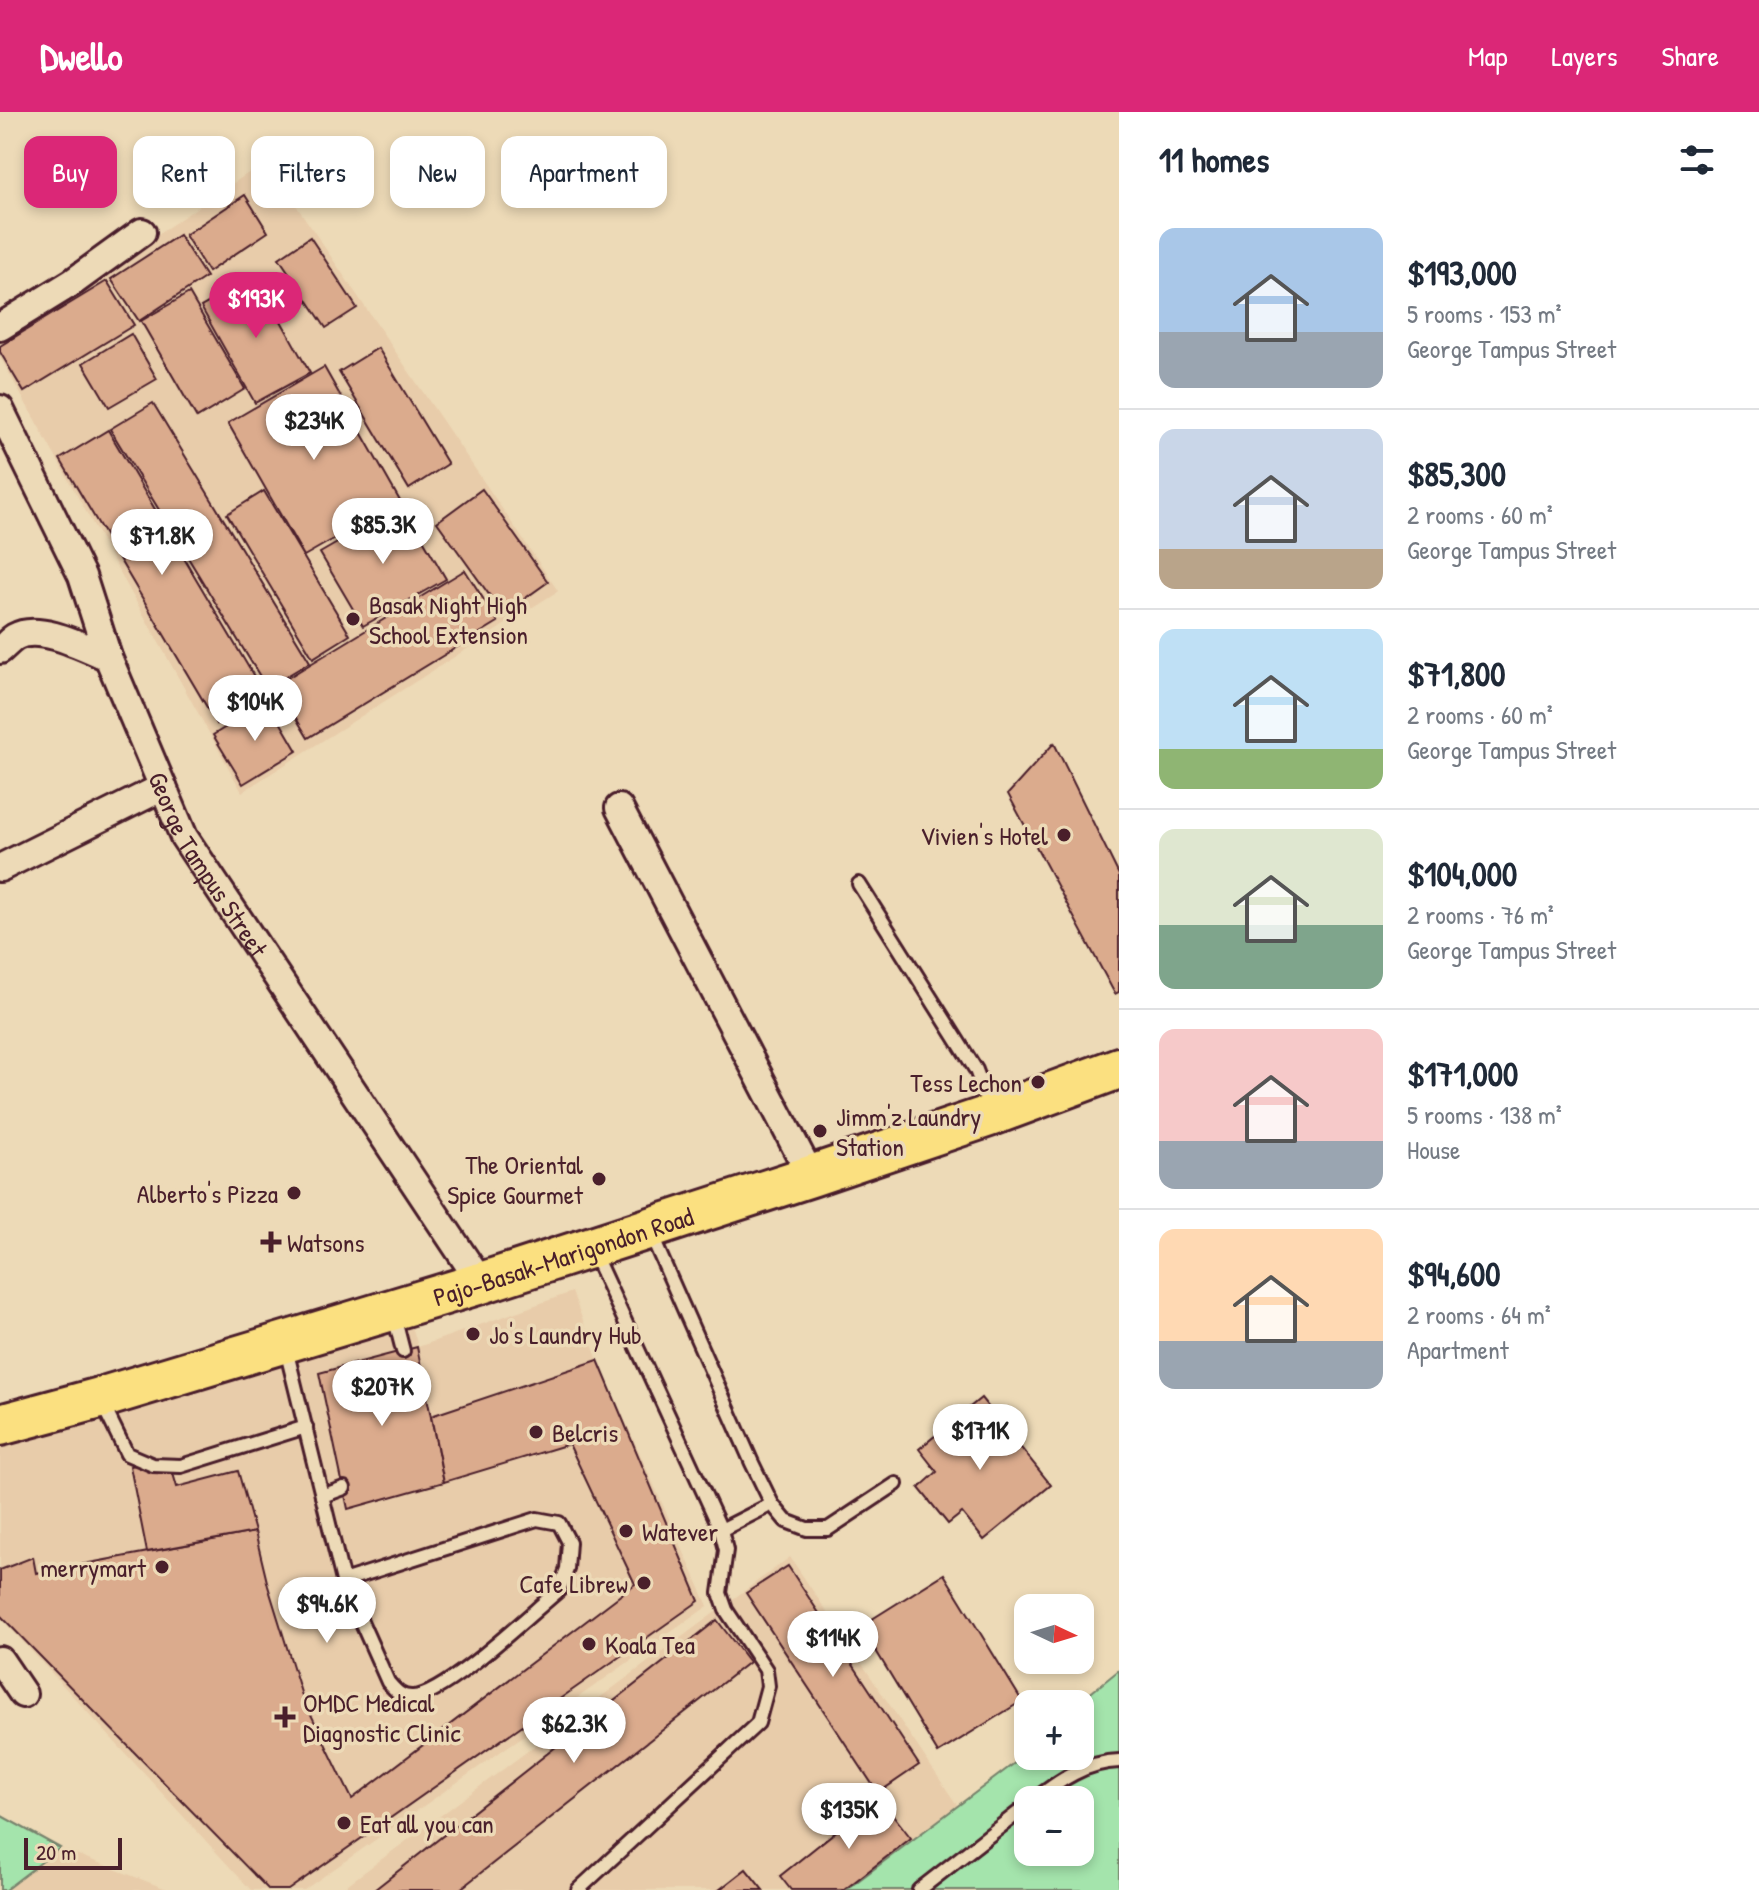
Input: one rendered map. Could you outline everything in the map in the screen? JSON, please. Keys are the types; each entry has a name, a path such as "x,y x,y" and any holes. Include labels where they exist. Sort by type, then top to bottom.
{"main road":[{"name":"Pajo-Basak-Marigondon Road","path":"0,1425 100,1398 649,1230 992,1115 1119,1068"}],"street":[{"path":"0,327 73,282 142,232"},
{"name":"George Tampus Street","path":"0,409 82,576 108,657 184,837 481,1283"},
{"path":"0,650 17,636 37,632 108,657"},
{"path":"0,868 163,787"},
{"path":"619,808 811,1176"},
{"path":"0,1660 23,1694"}],"lane":[{"path":"859,884 976,1070 992,1115"},
{"path":"649,1230 752,1463 772,1504 786,1521 807,1529 828,1529 896,1484"},
{"path":"578,1890 758,1723 768,1686 766,1670 726,1610 720,1593 726,1550 721,1530 591,1247"},
{"path":"392,1310 403,1351"},
{"path":"284,1342 343,1581 388,1682 397,1692 415,1698 453,1680 559,1590 567,1569 569,1542 559,1523 537,1519 343,1581"},
{"path":"100,1398 127,1454 153,1465 181,1466 306,1427"},
{"path":"322,1496 344,1488"},
{"path":"721,1530 772,1504"},
{"path":"1052,1786 1089,1766 1119,1761"},
{"path":"919,1890 1014,1816"}],"shaded area":[{"path":"251,171 251,208 298,208 558,591 242,792 0,357 0,341 197,208 235,208 235,182"},
{"path":"572,1292 598,1360 708,1606 304,1890 251,1890 0,1617 0,1446 90,1413 412,1326 418,1347"},
{"path":"790,1557 957,1805 1014,1763 1014,1770 1094,1770 1094,1690 1119,1670 1119,1890 340,1890"},
{"path":"0,1815 60,1848 169,1890 0,1890"}],"green space":[{"path":"1119,1670 1119,1890 846,1890 1014,1764 1014,1770 1094,1770 1094,1690"},
{"path":"0,1815 60,1848 5,1890 0,1890"}],"building":[{"path":"245,195 268,232 208,272 185,235 226,208 235,208 235,202"},
{"path":"179,235 206,277 139,321 111,279"},
{"path":"310,237 357,308 326,328 279,258"},
{"path":"256,276 310,373 255,403 201,307"},
{"path":"107,281 134,325 24,392 0,352 0,346"},
{"path":"189,293 245,389 197,418 141,321"},
{"path":"131,334 157,379 109,407 83,363"},
{"path":"378,348 448,464 409,489 339,372"},
{"path":"324,367 400,501 304,556 228,423"},
{"path":"153,403 310,662 267,688 110,429"},
{"path":"108,430 265,695 217,724 60,459"},
{"path":"482,489 548,582 503,614 437,522"},
{"path":"264,491 350,635 313,658 227,514"},
{"path":"403,505 446,579 363,626 320,553"},
{"path":"465,570 498,622 308,738 276,685"},
{"path":"268,701 297,751 243,784 213,735"},
{"name":"Vivien's Hotel","path":"1054,743 1119,875 1119,992 1115,994 1008,794"},
{"path":"417,1347 444,1482 348,1509 319,1373"},
{"path":"598,1360 699,1601 288,1890 269,1890 0,1615 0,1570 33,1557 36,1573 255,1532 302,1696 352,1799 635,1584 569,1444 444,1482 431,1416"},
{"path":"981,1398 1051,1485 984,1540 962,1513 948,1524 919,1488 937,1472 919,1449"},
{"path":"169,1460 177,1487 238,1471 255,1532 147,1552 130,1466"},
{"path":"788,1566 919,1765 878,1793 746,1593"},
{"path":"944,1574 1015,1690 1014,1706 938,1753 861,1626"},
{"path":"717,1620 749,1662 459,1890 374,1890"},
{"path":"879,1797 911,1838 844,1890 791,1890 780,1876"},
{"path":"746,1869 763,1890 719,1890"}],"place":[{"name":"Basak Night High School Extension","path":"353,619"},
{"name":"Vivien's Hotel","path":"1064,835"},
{"name":"Tess Lechon","path":"1038,1082"},
{"name":"Jimm'z Laundry Station","path":"820,1131"},
{"name":"The Oriental Spice Gourmet","path":"599,1179"},
{"name":"Alberto's Pizza","path":"294,1193"},
{"name":"Watsons","path":"271,1242"},
{"name":"Jo's Laundry Hub","path":"473,1334"},
{"name":"Belcris","path":"536,1432"},
{"name":"Watever","path":"626,1531"},
{"name":"merrymart","path":"162,1567"},
{"name":"Cafe Librew","path":"644,1583"},
{"name":"Koala Tea","path":"589,1644"},
{"name":"OMDC Medical Diagnostic Clinic","path":"285,1717"},
{"name":"Eat all you can","path":"344,1823"}]}
